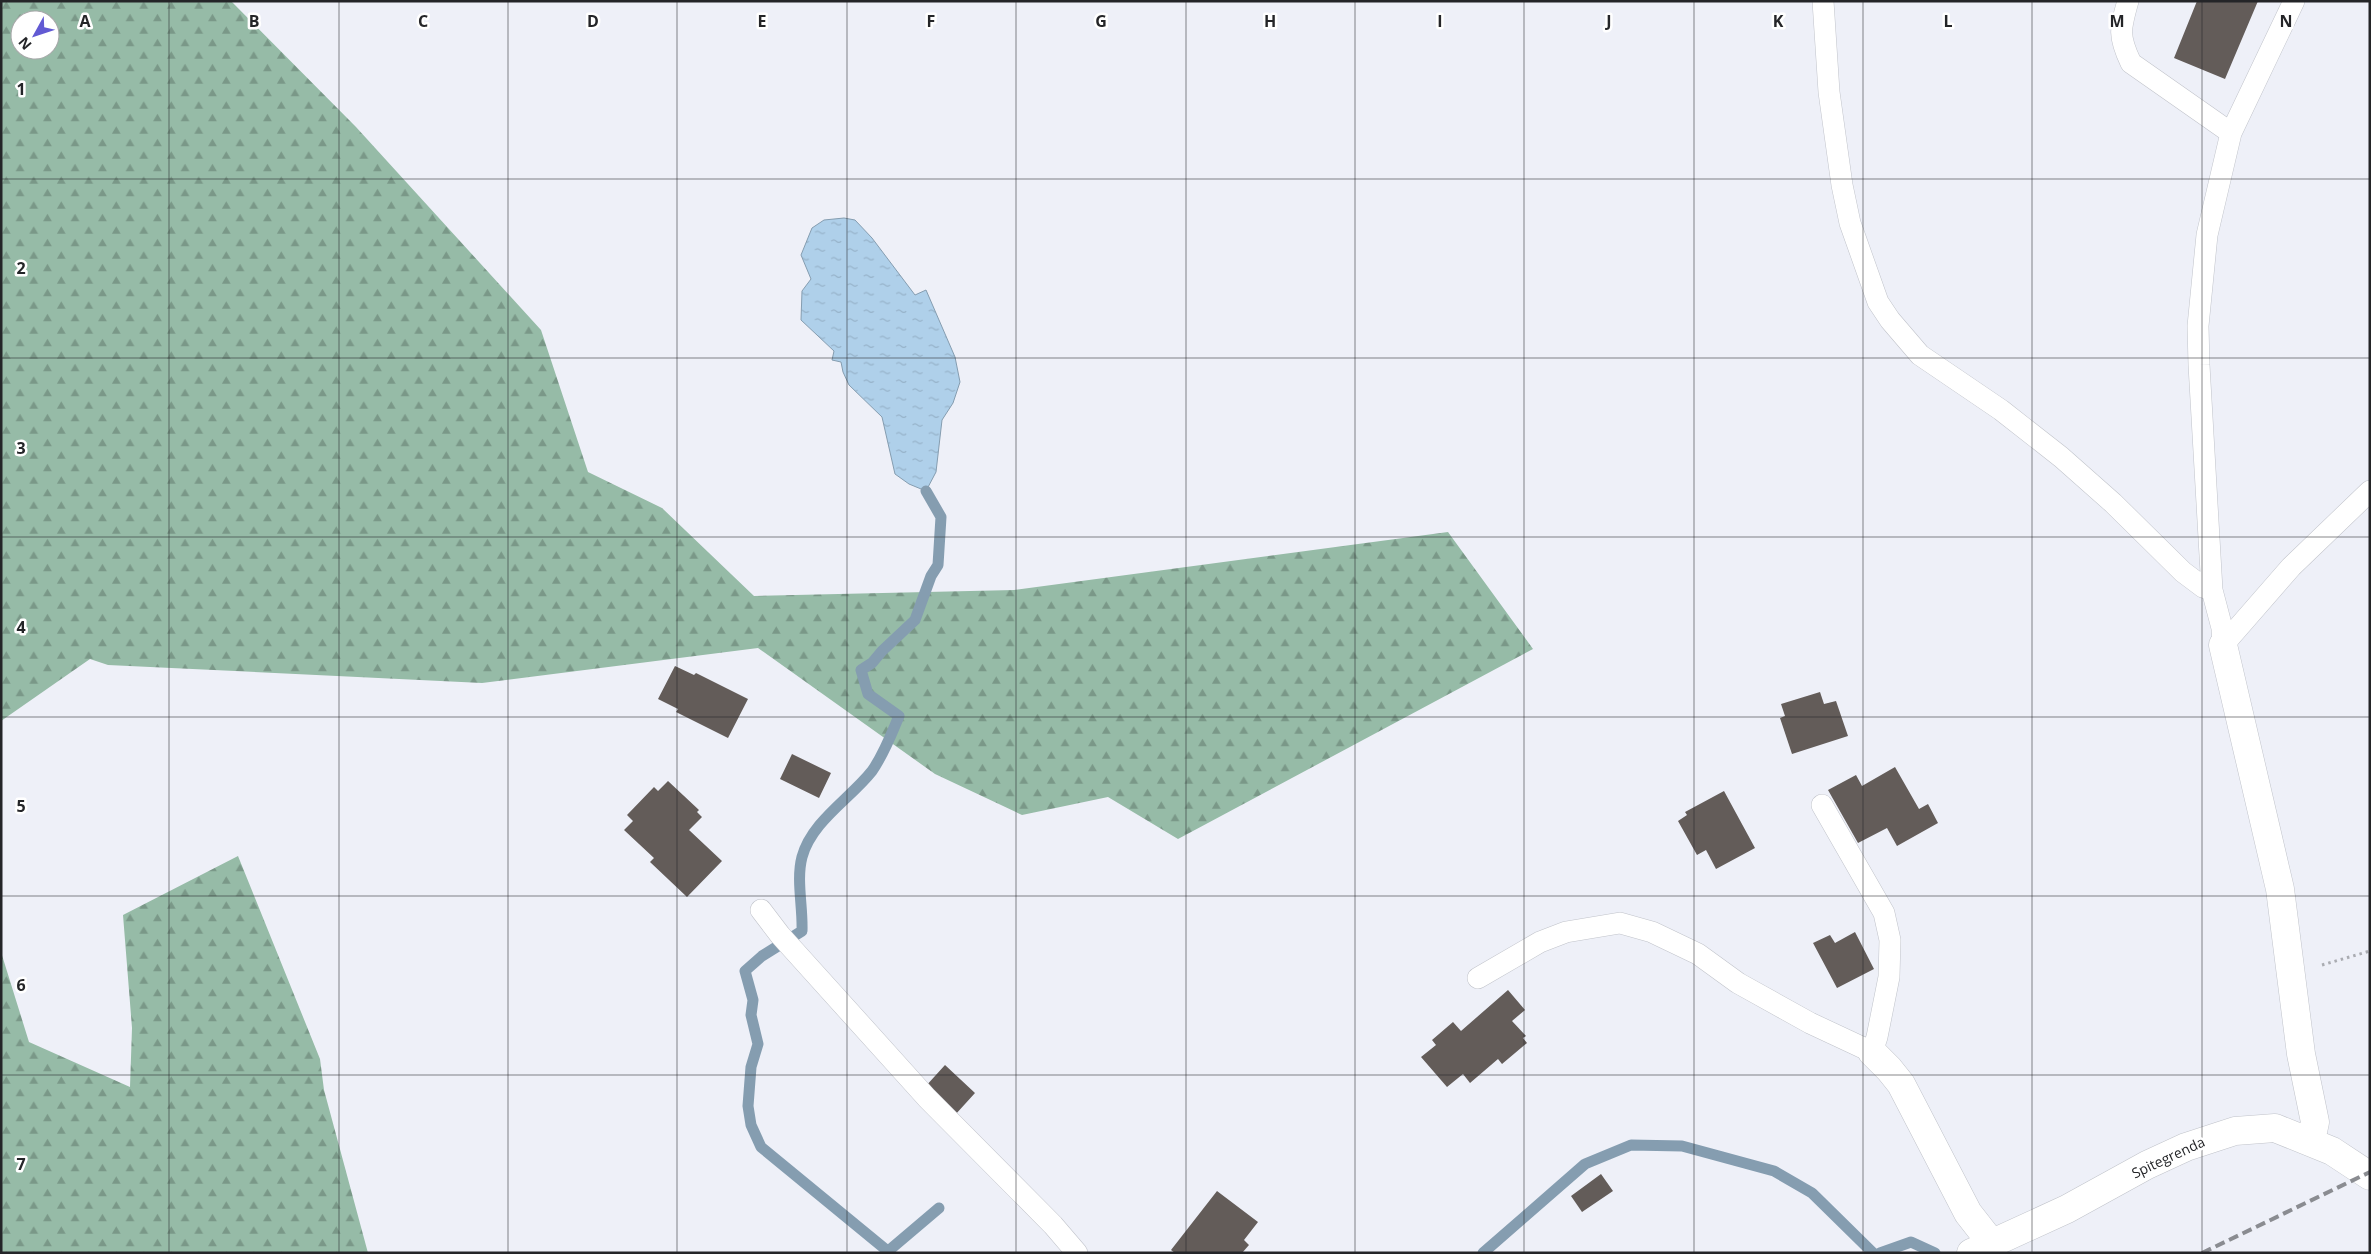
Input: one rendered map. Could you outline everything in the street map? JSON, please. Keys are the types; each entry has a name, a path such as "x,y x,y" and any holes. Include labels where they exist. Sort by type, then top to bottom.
{"street":[{"path":"2223,645 2280,889 2301,1054 2315,1122 2311,1141"},
{"path":"1872,1052 1901,1084 1968,1213 1986,1236 1980,1249"},
{"name":"Spitegrenda","path":"1980,1249 2067,1209 2147,1165 2216,1136 2236,1131 2275,1128 2332,1151 2370,1176"}],"lane":[{"path":"1824,1 1829,92 1842,185 1850,223 1878,302 1890,320 1920,355 2001,410 2061,457 2113,503 2183,572 2203,587 2212,590"},
{"path":"2128,1 2120,28 2123,47 2131,63 2231,133"},
{"path":"2223,645 2222,628 2212,590 2198,326 2207,235 2231,133 2294,1"},
{"path":"2223,645 2291,567 2370,491"},
{"path":"1478,978 1540,942 1566,932 1620,923 1652,932 1698,954 1738,983 1810,1023 1872,1052 1877,1037 1889,977 1890,940 1884,913 1822,805"},
{"path":"761,910 780,935 927,1098 1053,1225 1077,1253"}],"path":[{"path":"2291,974 2370,951"}],"green space":[{"path":"1,1 231,1 356,127 541,330 588,472 662,508 754,596 1014,590 1448,532 1533,649 1178,839 1108,797 1022,815 935,774 758,648 482,683 108,665 90,659 1,721"},
{"path":"238,856 320,1059 324,1090 368,1253 1,1253 1,952 29,1042 130,1087 132,1028 123,915"}],"water":[{"path":"844,218 855,220 872,238 915,295 926,290 955,357 960,382 953,403 942,420 936,472 926,491 909,484 895,474 882,417 849,385 841,362 832,360 834,351 801,320 802,291 811,279 801,255 812,228 824,220"}],"building":[{"path":"2197,1 2258,1 2225,79 2174,58"},
{"path":"675,666 694,675 696,673 748,699 728,738 676,712 678,709 658,699"},
{"path":"1820,692 1824,704 1836,701 1848,736 1792,754 1780,718 1785,716 1781,704"},
{"path":"792,754 831,773 819,798 780,779"},
{"path":"1895,767 1919,809 1928,804 1938,823 1897,846 1887,828 1858,843 1828,790 1856,775 1862,786"},
{"path":"668,781 699,810 697,812 702,817 689,830 722,861 687,897 650,862 654,858 624,830 633,821 627,815 654,787 658,791"},
{"path":"1724,791 1755,848 1716,869 1706,850 1697,855 1678,821 1687,815 1685,812"},
{"path":"1855,932 1874,969 1837,988 1813,943 1830,935 1835,943"},
{"path":"1508,990 1525,1010 1512,1021 1526,1036 1523,1038 1527,1043 1502,1064 1498,1059 1470,1083 1463,1074 1447,1087 1421,1057 1436,1045 1432,1040 1453,1022 1461,1031"},
{"path":"945,1065 975,1093 955,1115 925,1087"},
{"path":"1601,1174 1613,1191 1582,1212 1571,1196"},
{"path":"1217,1191 1258,1222 1244,1240 1249,1245 1242,1253 1175,1253 1171,1250"}],"waterway":[{"path":"890,1253 761,1147 751,1125 748,1106 751,1067 758,1044 751,1015 753,1000 745,971 762,956 802,931 800,866 807,844 823,821 872,771 884,751 899,716 868,694 861,670 872,663 915,620 931,576 938,565 941,517 926,491"},
{"path":"1483,1253 1585,1164 1631,1145 1682,1146 1774,1171 1812,1193 1873,1253"},
{"path":"886,1253 939,1208"},
{"path":"1880,1253 1911,1242 1935,1253"}],"railway":[{"path":"2202,1253 2370,1172"}]}
